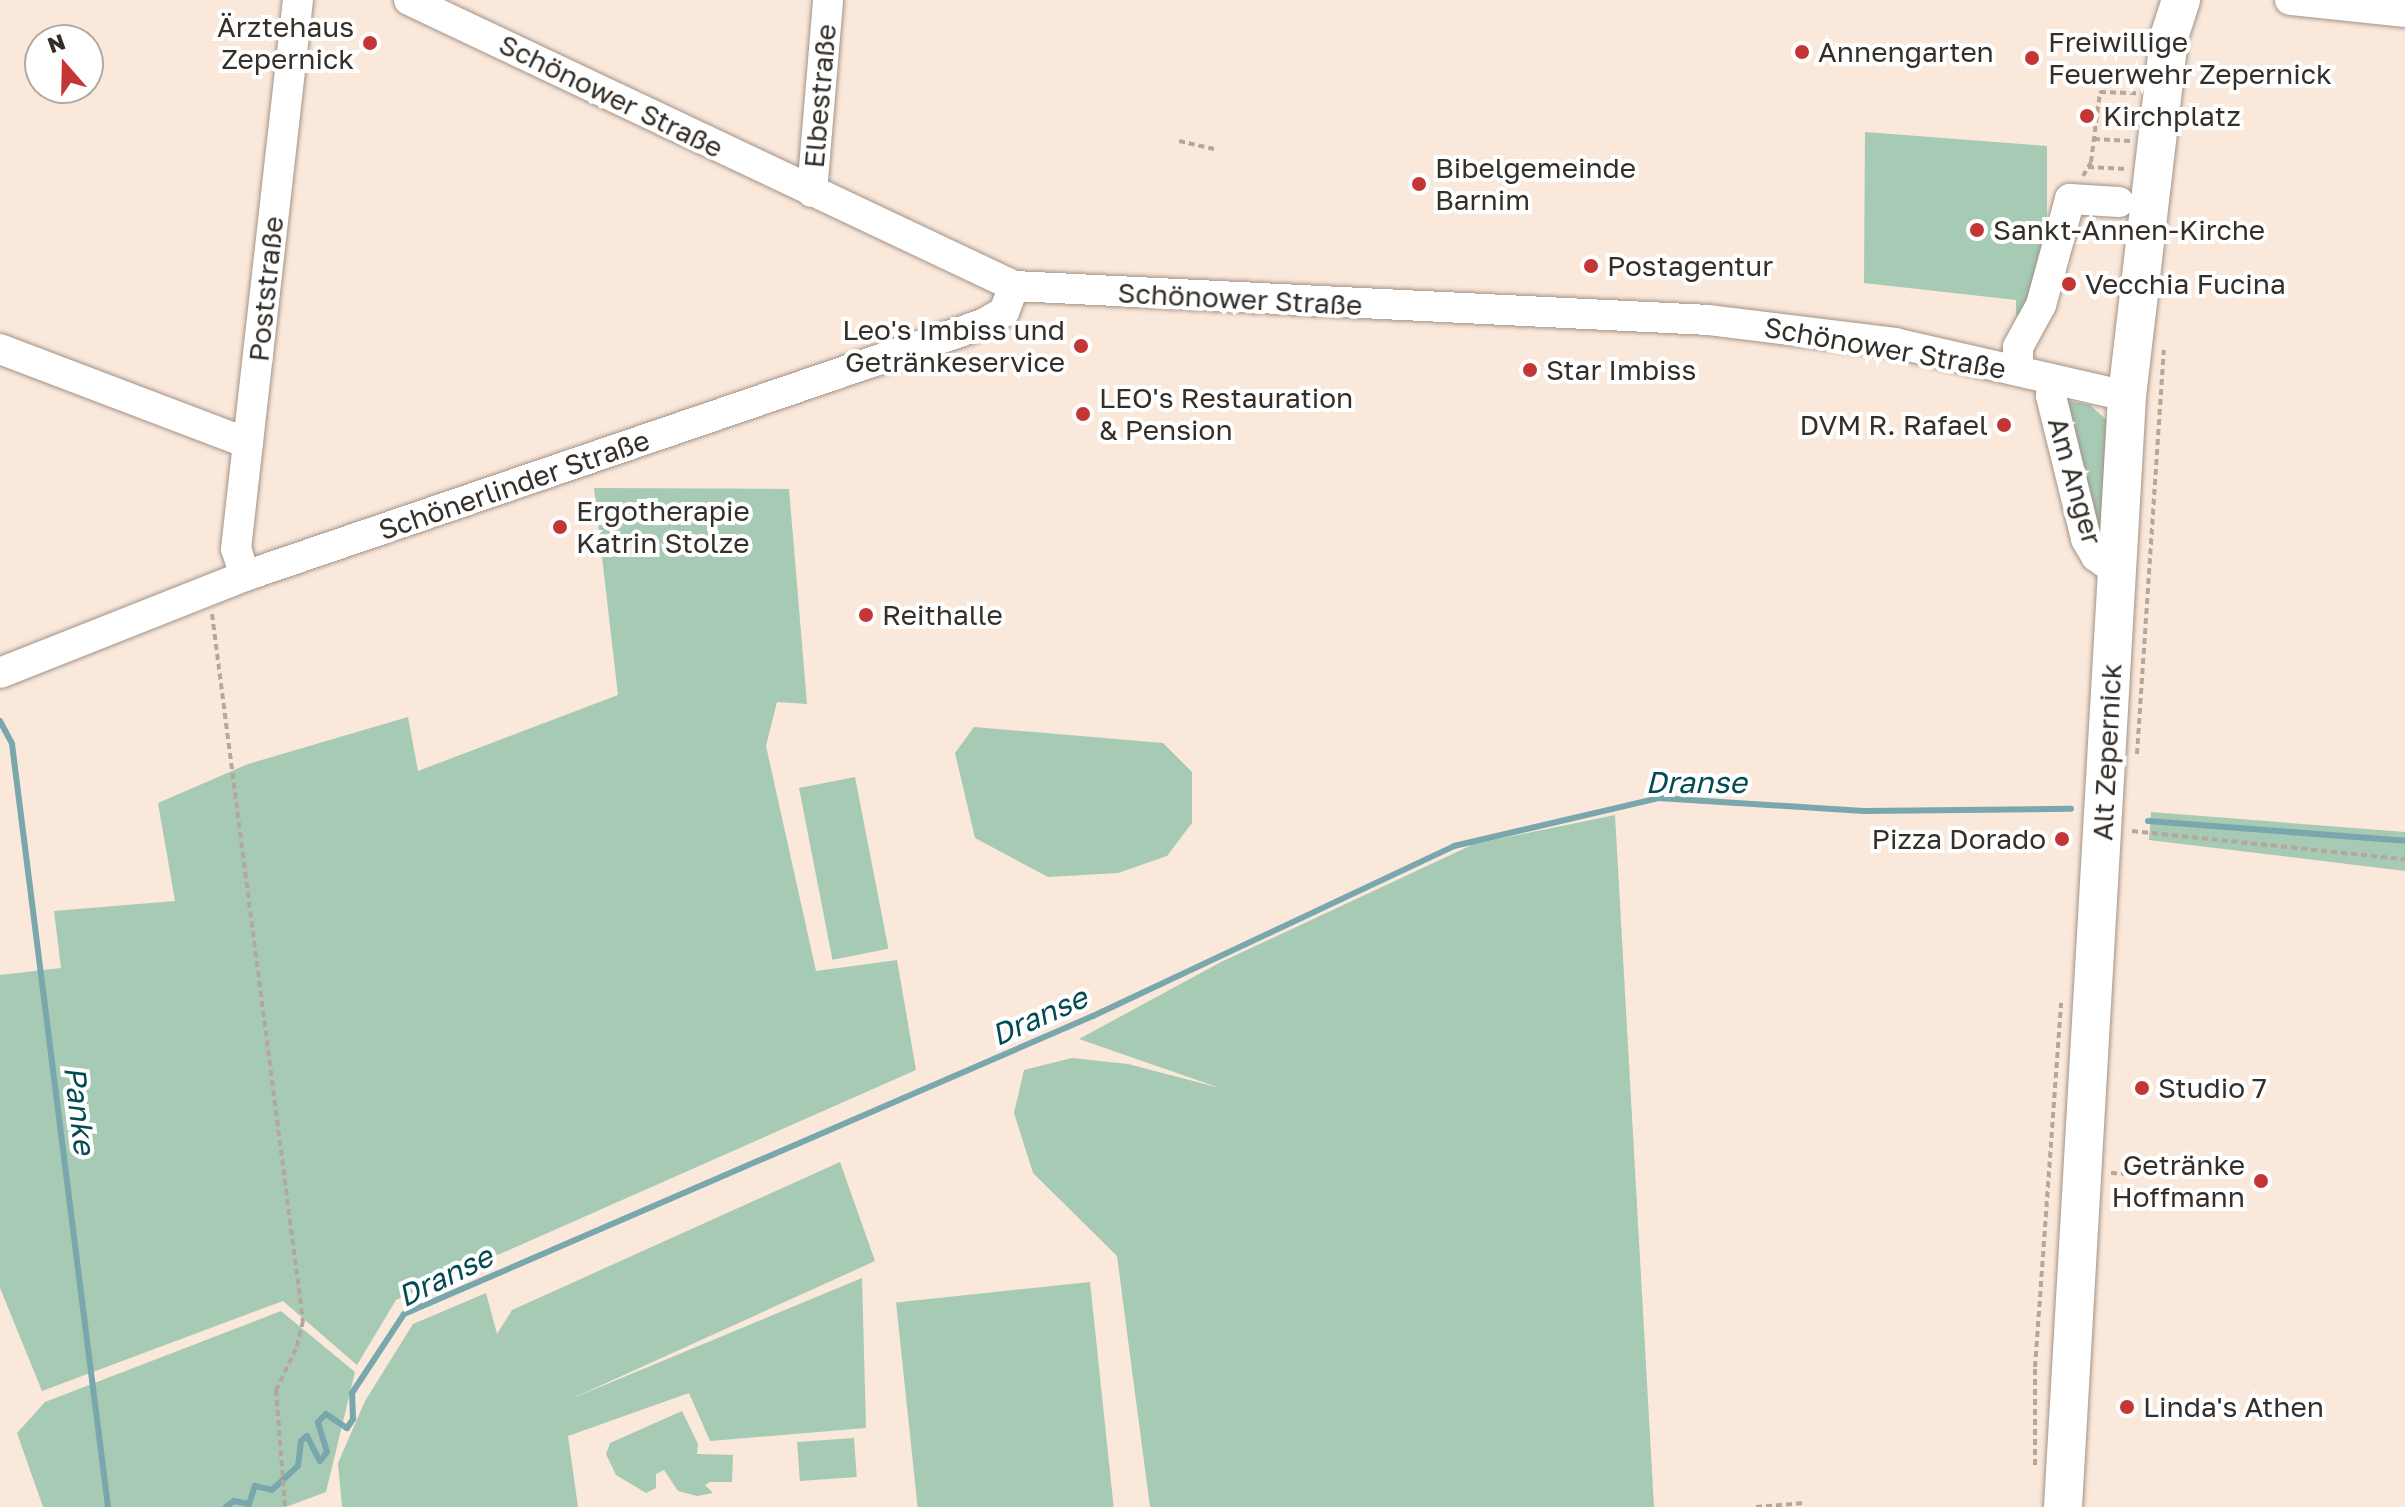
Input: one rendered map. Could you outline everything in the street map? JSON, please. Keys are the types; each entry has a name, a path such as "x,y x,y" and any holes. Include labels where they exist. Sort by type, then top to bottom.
{"main road":[{"name":"Alt Zepernick","path":"2063,1507 2127,396 2169,37 2181,0"}],"street":[{"name":"Poststraße","path":"245,576 236,549 298,0"},
{"name":"Schönower Straße","path":"409,0 1014,286 1697,319 1881,341 2127,396"},
{"name":"Elbestraße","path":"812,192 828,0"},
{"path":"2290,0 2405,12"},
{"path":"2018,370 2018,347 2041,305 2070,199 2119,202"},
{"name":"Schönerlinder Straße","path":"0,673 245,576 983,324 1004,312 1014,286"},
{"path":"0,349 248,443"},
{"name":"Am Anger","path":"2054,380 2051,396 2086,539 2096,556 2118,572"}],"path":[{"path":"2070,199 2088,167 2100,92 2147,93"},
{"path":"2094,139 2141,141"},
{"path":"1179,141 1215,149"},
{"path":"2088,167 2128,169"},
{"path":"210,604 303,1321 296,1349 276,1390 285,1507"},
{"path":"2132,831 2405,859"},
{"path":"2108,1173 2129,1174"},
{"path":"1756,1507 1804,1503"}],"green space":[{"path":"1865,132 2047,146 2047,230 2028,315 2016,315 2016,300 1864,283"},
{"path":"2068,401 2090,405 2110,423 2102,552 2078,463"},
{"path":"594,488 789,489 807,704 777,702 766,746 816,971 897,960 916,1070 396,1300 357,1365 283,1301 42,1391 0,1288 0,975 61,968 54,911 175,901 158,803 248,764 408,717 418,771 618,695"},
{"path":"974,727 1163,743 1192,772 1192,823 1167,856 1118,873 1048,877 975,838 955,753"},
{"path":"855,777 888,949 832,960 799,788"},
{"path":"2151,812 2405,832 2405,871 2149,840"},
{"path":"1615,815 1654,1507 1150,1507 1117,1256 1033,1173 1014,1113 1024,1070 1072,1058 1128,1064 1220,1088 1079,1039 1221,962 1474,844"},
{"path":"840,1162 875,1261 571,1399 862,1278 866,1428 710,1441 689,1393 568,1436 578,1507 342,1507 338,1463 365,1401 413,1324 486,1293 497,1334 512,1310"},
{"path":"1090,1282 1114,1507 918,1507 896,1302"},
{"path":"281,1311 355,1372 326,1492 286,1507 43,1507 17,1433 45,1402"},
{"path":"682,1411 698,1444 697,1454 733,1455 732,1482 710,1482 705,1485 713,1493 697,1496 678,1491 664,1470 656,1474 656,1488 646,1493 616,1475 606,1454 610,1443"},
{"path":"854,1438 857,1477 800,1481 797,1442"}],"waterway":[{"name":"Panke","path":"0,721 12,744 108,1507"},
{"name":"Dranse","path":"226,1507 234,1501 249,1504 255,1486 272,1490 298,1466 301,1441 307,1436 320,1461 327,1452 318,1422 326,1414 347,1428 353,1419 352,1393 404,1314 1093,1016 1454,846 1658,798 1864,811 2071,809"},
{"name":"Dranse","path":"2148,821 2405,841"}],"place":[{"name":"Ärztehaus Zepernick","path":"370,43"},
{"name":"Annengarten","path":"1802,52"},
{"name":"Freiwillige Feuerwehr Zepernick","path":"2032,58"},
{"name":"Kirchplatz","path":"2087,116"},
{"name":"Bibelgemeinde Barnim","path":"1419,184"},
{"name":"Sankt-Annen-Kirche","path":"1977,230"},
{"name":"Postagentur","path":"1591,266"},
{"name":"Vecchia Fucina","path":"2069,284"},
{"name":"Leo's Imbiss und Getränkeservice","path":"1081,346"},
{"name":"Star Imbiss","path":"1530,370"},
{"name":"LEO's Restauration & Pension","path":"1083,414"},
{"name":"DVM R. Rafael","path":"2004,425"},
{"name":"Ergotherapie Katrin Stolze","path":"560,527"},
{"name":"Reithalle","path":"866,615"},
{"name":"Pizza Dorado","path":"2062,839"},
{"name":"Studio 7","path":"2142,1088"},
{"name":"Getränke Hoffmann","path":"2261,1181"},
{"name":"Linda's Athen","path":"2127,1407"}]}
